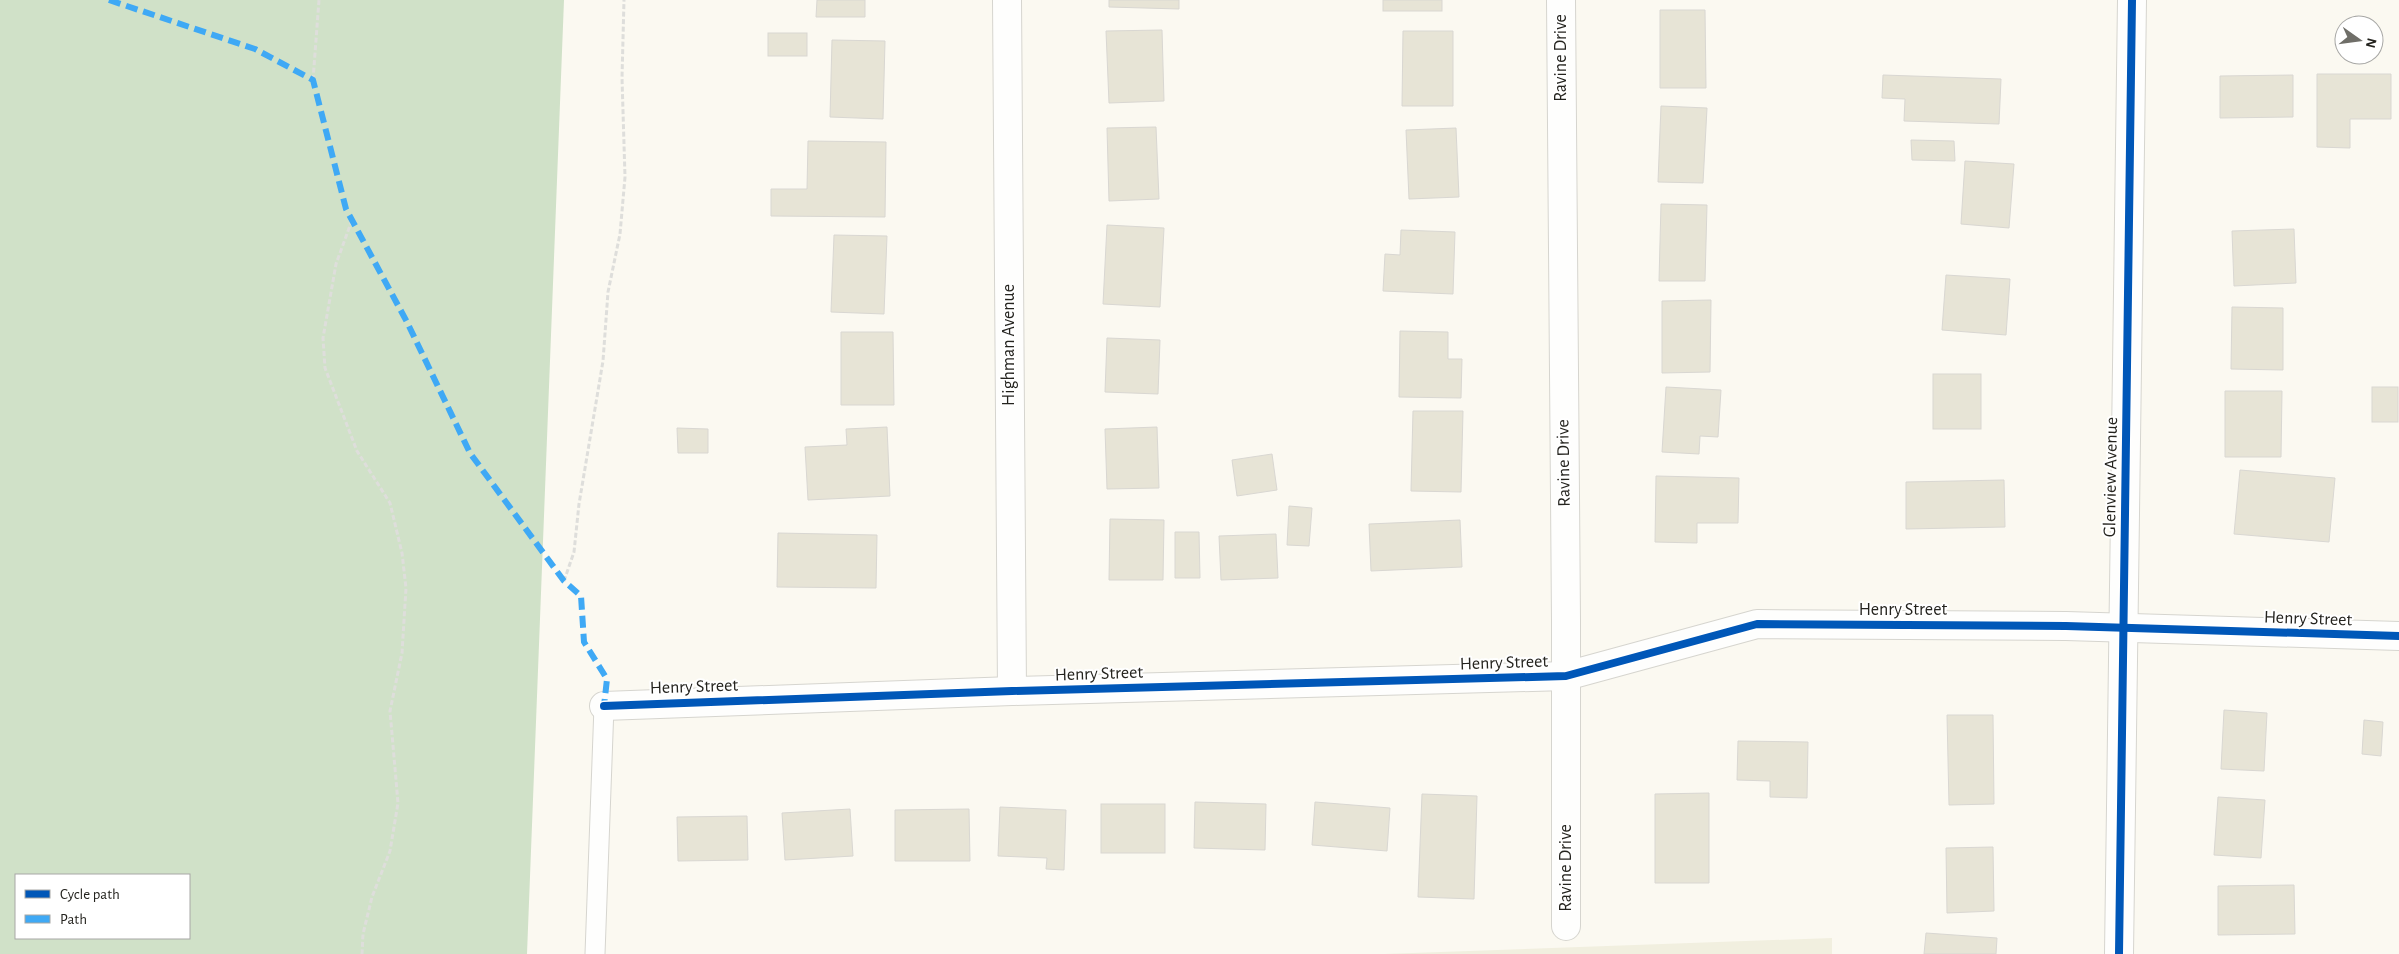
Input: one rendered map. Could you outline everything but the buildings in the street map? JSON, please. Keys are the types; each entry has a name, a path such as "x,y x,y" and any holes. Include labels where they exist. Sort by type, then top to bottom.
{"street":[{"name":"Highman Avenue","path":"1007,0 1012,691"},
{"name":"Ravine Drive","path":"1561,0 1566,926"},
{"name":"Glenview Avenue","path":"2119,954 2132,0"},
{"name":"Henry Street","path":"604,706 1012,691 1566,676 1757,624 2066,626 2399,636"}],"lane":[{"path":"595,954 604,706"}],"path":[{"path":"313,80 319,0"},
{"path":"564,581 574,552 579,504 603,361 608,292 620,234 625,177 622,78 624,0"},
{"path":"352,220 336,264 323,338 326,368 358,451 390,503 402,553 406,588 402,653 390,711 398,803 390,851 372,897 363,934 362,954"}],"shaded area":[{"path":"1832,938 1832,954 1384,954"}],"green space":[{"path":"0,0 564,0 527,954 0,954"}],"marked path":[{"path":"109,0 255,49 313,80 346,209 407,322 470,453 564,581 581,596 584,642 607,679 604,706"}],"cycle path":[{"path":"2119,954 2132,0"},
{"path":"604,706 1012,691 1566,676 1757,624 2066,626 2399,636"}]}
